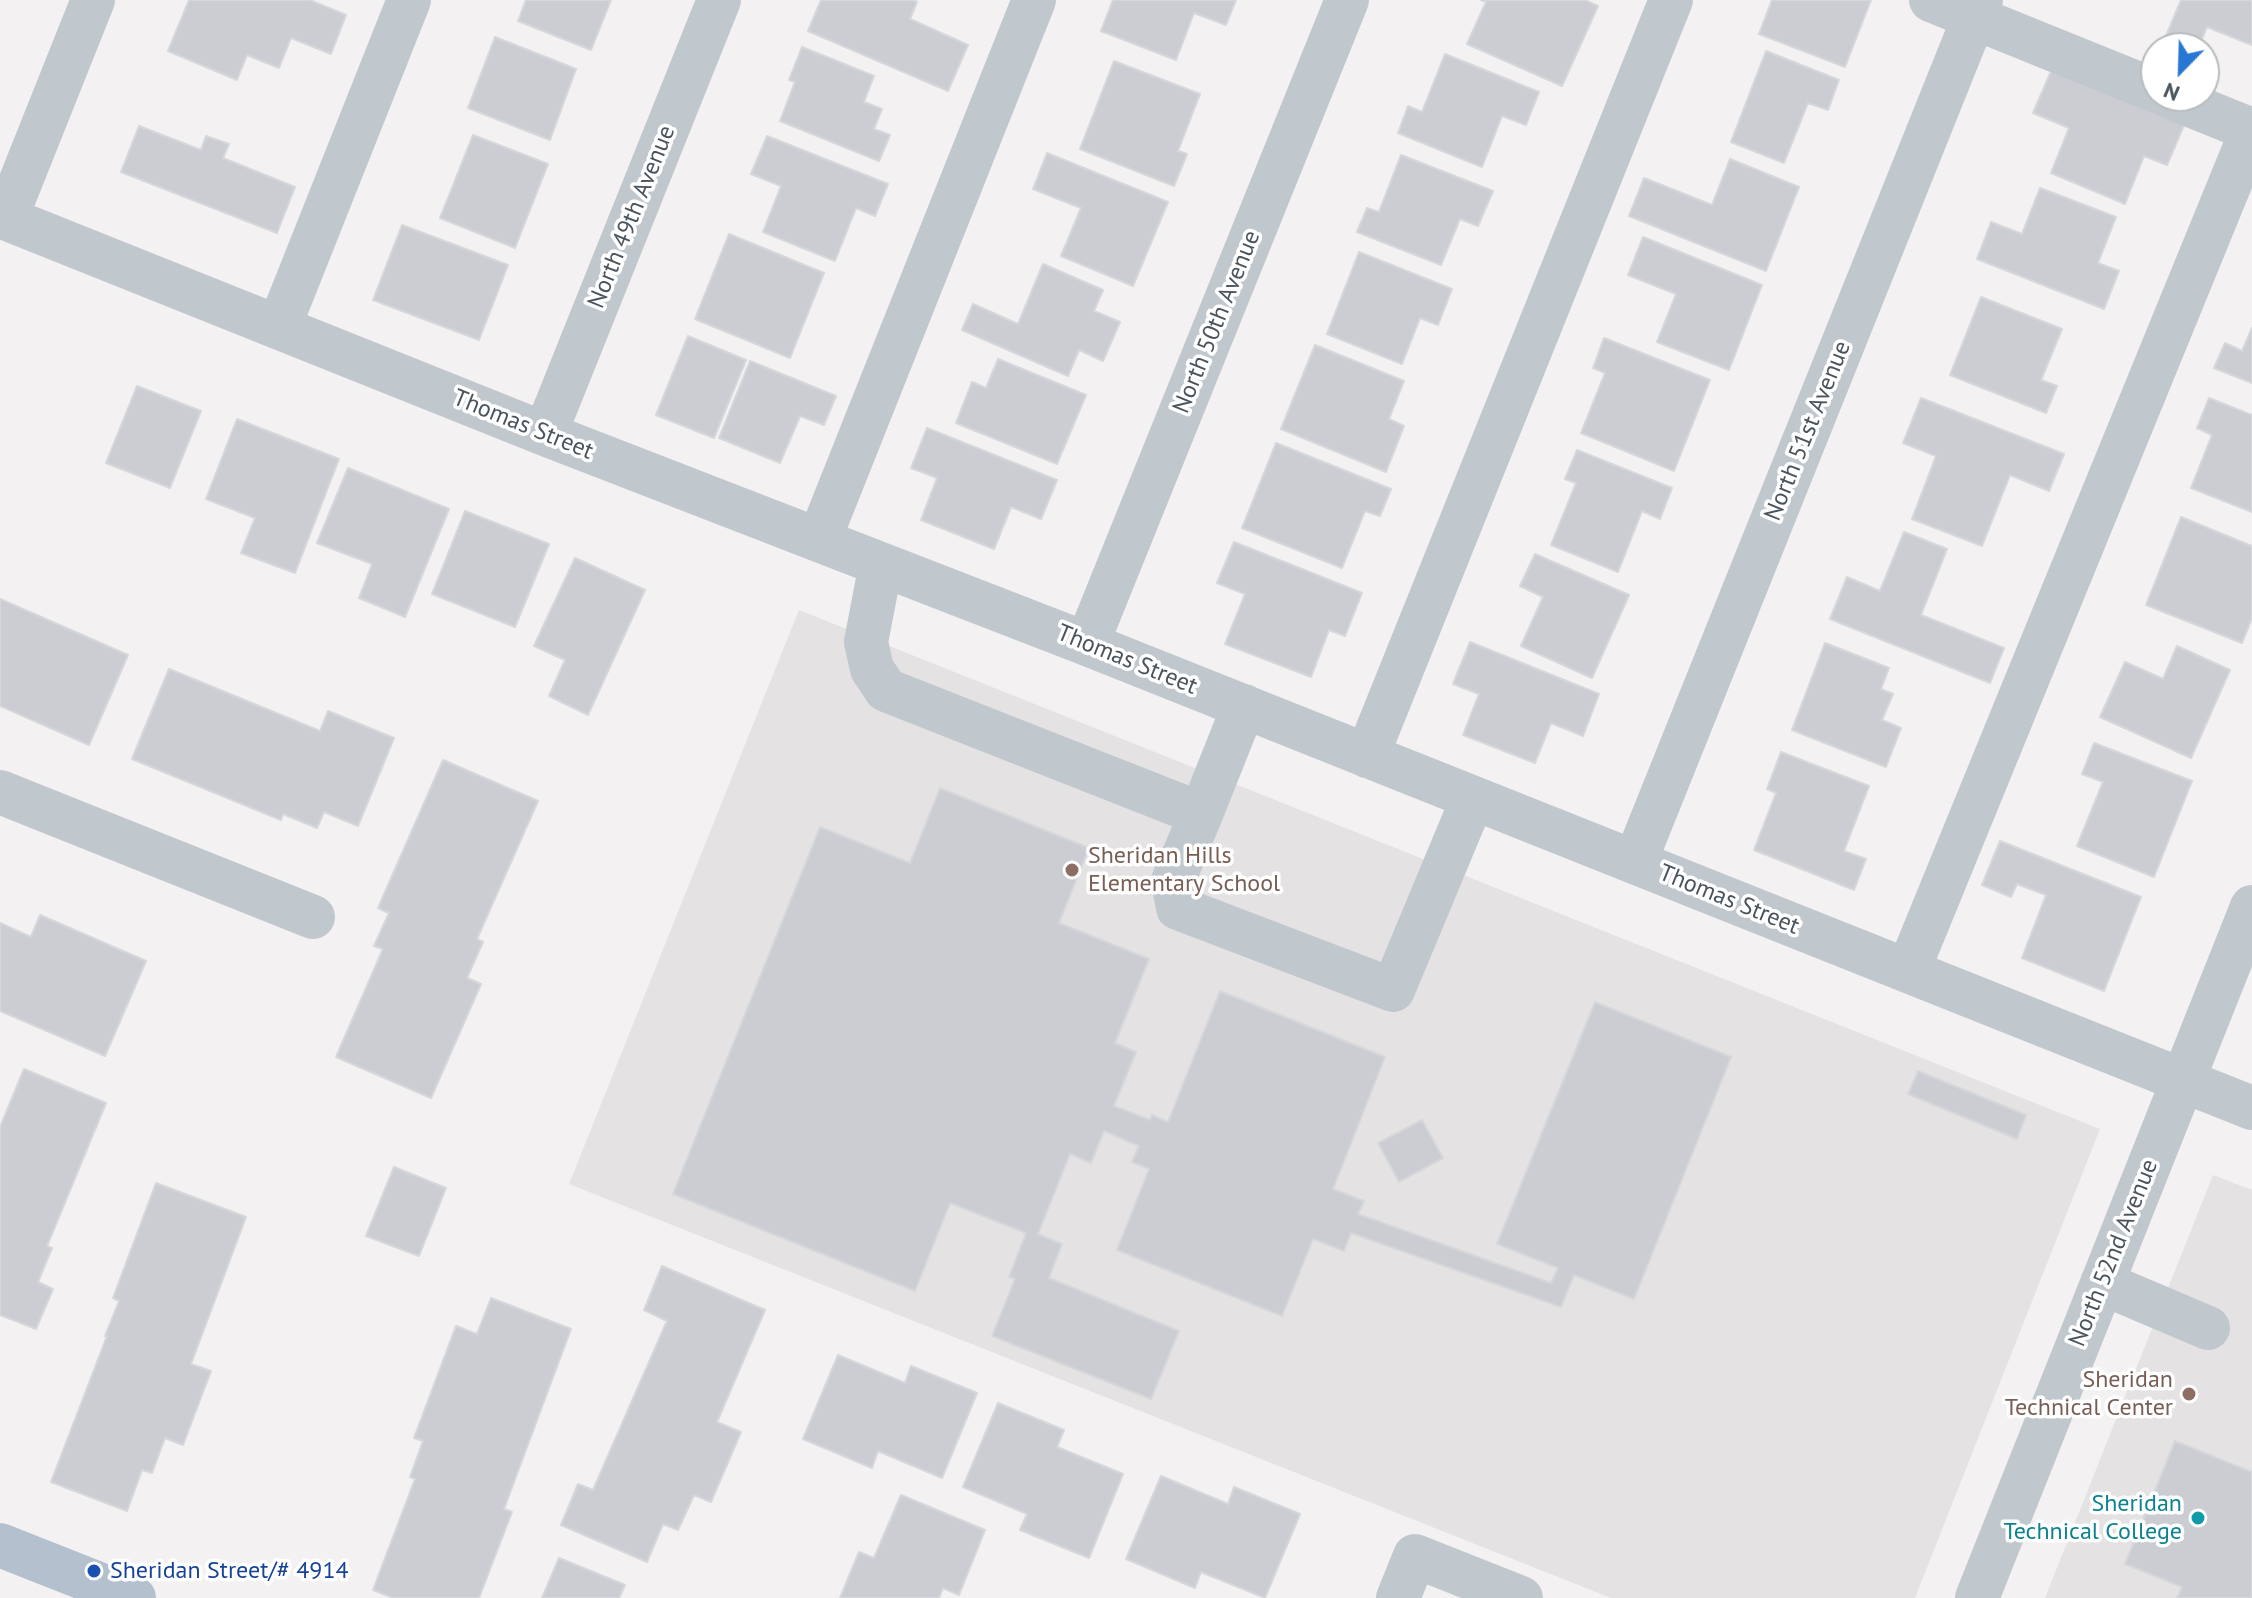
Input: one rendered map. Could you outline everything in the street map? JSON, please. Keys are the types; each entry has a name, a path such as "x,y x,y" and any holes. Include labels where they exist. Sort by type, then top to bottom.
{"main road":[{"path":"0,1545 134,1598"}],"street":[{"path":"3,217 93,0"},
{"path":"279,327 409,0"},
{"name":"North 49th Avenue","path":"545,434 719,0"},
{"path":"819,540 1034,0"},
{"name":"North 50th Avenue","path":"1087,644 1347,0"},
{"path":"1367,756 1671,0"},
{"path":"1931,0 1978,9 2140,84"},
{"name":"North 51st Avenue","path":"1635,862 1978,9"},
{"path":"1908,971 2252,130 2208,112"},
{"name":"Thomas Street","path":"3,217 545,434 1244,706 2252,1108"},
{"path":"881,564 866,642 872,669 886,690 1201,814"},
{"path":"1244,706 1173,881 1178,908 1393,990 1473,798"},
{"path":"0,792 313,917"},
{"name":"North 52nd Avenue","path":"1977,1598 2252,907"},
{"path":"2102,1283 2208,1328"},
{"path":"1398,1598 1415,1556 1521,1598"}],"shaded area":[{"name":"Sheridan Hills Elementary School","path":"799,610 2100,1129 1915,1598 1611,1598 569,1184"},
{"name":"Sheridan Technical Center","path":"2213,1175 2252,1190 2252,1598 2045,1598"}],"building":[{"path":"189,0 310,0 346,15 331,54 291,38 279,68 247,55 237,80 168,51"},
{"path":"526,0 611,0 591,50 518,21"},
{"path":"821,0 917,2 910,19 968,45 948,91 808,31"},
{"path":"1113,0 1236,0 1226,25 1194,13 1176,60 1101,31"},
{"path":"1481,0 1585,0 1598,6 1562,86 1467,44 1486,2"},
{"path":"1772,0 1871,0 1845,67 1759,34"},
{"path":"2181,0 2252,0 2252,45 2207,27 2205,32 2168,32"},
{"path":"495,37 576,69 550,140 468,108"},
{"path":"802,47 874,76 864,102 882,109 874,129 890,135 879,161 780,121 795,82 789,80"},
{"path":"1766,51 1839,80 1828,110 1808,103 1784,163 1731,142"},
{"path":"1445,54 1539,92 1526,125 1502,116 1482,167 1398,133 1408,106 1422,112"},
{"path":"1114,61 1200,94 1178,151 1187,154 1174,186 1080,149"},
{"path":"2052,69 2140,105 2140,112 2158,112 2185,123 2167,165 2144,156 2125,204 2051,173 2069,128 2033,113"},
{"path":"139,126 201,150 206,136 229,144 223,158 295,187 277,233 121,172"},
{"path":"473,135 548,164 515,248 440,218"},
{"path":"767,136 888,184 875,216 856,208 835,261 763,232 781,186 751,174"},
{"path":"1047,153 1168,202 1133,286 1061,256 1081,208 1033,189"},
{"path":"1401,155 1493,191 1478,226 1460,219 1441,265 1357,232 1367,208 1379,212"},
{"path":"1730,159 1799,187 1766,271 1629,216 1644,178 1712,205"},
{"path":"2040,188 2116,217 2098,263 2119,271 2104,309 1977,259 1991,222 2022,234"},
{"path":"402,225 508,265 479,340 373,300"},
{"path":"729,234 824,273 790,358 695,319"},
{"path":"1643,237 1762,285 1729,370 1657,342 1676,294 1628,275"},
{"path":"1359,252 1452,289 1438,325 1420,318 1402,364 1327,334"},
{"path":"1043,264 1103,290 1094,311 1120,322 1103,361 1079,350 1068,376 962,330 973,304 1018,324"},
{"path":"1981,297 2062,329 2041,380 2057,386 2046,413 1950,375"},
{"path":"2252,328 2252,383 2214,368 2225,343 2242,351"},
{"path":"688,336 746,360 714,438 656,415"},
{"path":"1604,338 1710,380 1674,471 1581,433 1605,373 1593,368"},
{"path":"1315,345 1404,381 1389,419 1404,426 1386,472 1281,429"},
{"path":"998,359 1086,395 1057,464 956,423 972,382 986,388"},
{"path":"750,361 836,396 824,425 800,416 780,463 719,438"},
{"path":"137,386 201,411 170,488 106,463"},
{"path":"1921,398 2064,454 2049,491 2010,475 1982,546 1912,519 1936,456 1903,443"},
{"path":"2209,398 2252,415 2252,512 2191,488 2212,435 2197,428"},
{"path":"237,419 339,459 295,573 241,553 255,518 206,499"},
{"path":"927,428 1057,480 1041,519 1011,507 994,549 921,520 937,478 911,468"},
{"path":"1276,443 1391,489 1380,516 1365,511 1342,568 1242,528"},
{"path":"1577,450 1672,488 1660,519 1642,511 1618,572 1551,545 1576,483 1565,479"},
{"path":"348,468 449,509 405,617 359,598 372,564 317,543"},
{"path":"465,511 549,544 515,627 432,594"},
{"path":"2181,517 2252,546 2252,618 2242,643 2146,605"},
{"path":"1904,532 1947,549 1921,615 2004,648 1990,683 1830,619 1847,577 1880,591"},
{"path":"1234,542 1362,593 1345,636 1329,630 1311,677 1225,644 1245,594 1217,583"},
{"path":"1535,554 1629,595 1592,678 1521,646 1543,597 1520,586"},
{"path":"575,558 645,590 588,715 549,696 565,660 534,646"},
{"path":"0,599 128,655 89,745 0,706"},
{"path":"1470,642 1599,694 1583,736 1551,723 1535,763 1463,735 1479,694 1453,684"},
{"path":"1825,643 1889,668 1881,689 1893,694 1882,720 1901,728 1886,767 1792,730"},
{"path":"2177,646 2230,670 2191,758 2100,717 2125,662 2163,679"},
{"path":"169,669 320,731 328,711 394,738 358,826 324,812 317,828 283,814 281,820 132,759"},
{"path":"2094,743 2192,781 2154,877 2077,846 2103,782 2082,774"},
{"path":"1781,752 1869,786 1844,851 1866,859 1854,890 1754,850 1776,793 1767,789"},
{"path":"443,760 538,801 477,939 483,942 467,978 481,984 431,1098 336,1057 383,949 374,946 389,913 378,908"},
{"path":"940,788 1089,848 1059,923 1149,959 1115,1043 1136,1052 1114,1106 1150,1120 1152,1115 1168,1122 1220,991 1385,1057 1333,1189 1364,1201 1358,1214 1551,1283 1558,1268 1497,1244 1595,1002 1731,1057 1634,1299 1574,1275 1561,1307 1351,1233 1344,1251 1313,1239 1282,1316 1117,1250 1149,1169 1132,1162 1139,1146 1104,1131 1091,1163 1070,1154 1038,1234 1062,1244 1049,1278 1179,1331 1151,1399 992,1336 1015,1279 1009,1277 1026,1233 950,1203 915,1291 673,1194 820,827 910,863"},
{"path":"2000,841 2141,897 2104,991 2022,958 2046,895 2017,884 2011,897 1982,885"},
{"path":"40,915 146,961 105,1056 0,1011 0,923 31,937"},
{"path":"24,1069 106,1103 47,1246 52,1248 38,1282 53,1289 36,1329 0,1315 0,1127"},
{"path":"1918,1071 2026,1115 2017,1139 1908,1094"},
{"path":"1422,1120 1443,1158 1399,1182 1378,1143"},
{"path":"394,1167 446,1188 419,1256 366,1236"},
{"path":"156,1183 246,1217 191,1364 211,1371 183,1445 165,1438 152,1473 142,1470 127,1511 51,1482 107,1336 119,1301 113,1298"},
{"path":"662,1266 765,1310 717,1422 741,1432 711,1502 694,1495 678,1530 663,1524 647,1562 561,1525 578,1484 593,1490 667,1321 644,1310"},
{"path":"491,1298 571,1329 504,1509 512,1512 479,1598 393,1598 373,1590 415,1479 410,1477 423,1441 414,1438 456,1326 477,1334"},
{"path":"838,1355 905,1383 911,1366 977,1393 942,1478 878,1451 872,1468 803,1439"},
{"path":"998,1403 1064,1430 1057,1447 1123,1474 1089,1558 1020,1530 1027,1514 963,1487"},
{"name":"Sheridan Technical College","path":"2175,1441 2252,1472 2252,1598 2177,1598 2182,1587 2125,1564"},
{"path":"1161,1476 1228,1504 1234,1487 1300,1514 1265,1598 1201,1572 1195,1588 1126,1559"},
{"path":"901,1495 985,1530 959,1595 943,1588 939,1598 840,1598 859,1552 874,1558"},
{"path":"559,1558 625,1585 619,1598 542,1598"}],"place":[{"name":"Sheridan Hills Elementary School","path":"1072,870"},
{"name":"Sheridan Technical Center","path":"2189,1394"},
{"name":"Sheridan Technical College","path":"2198,1518"},
{"name":"Sheridan Street/# 4914","path":"94,1571"}]}
